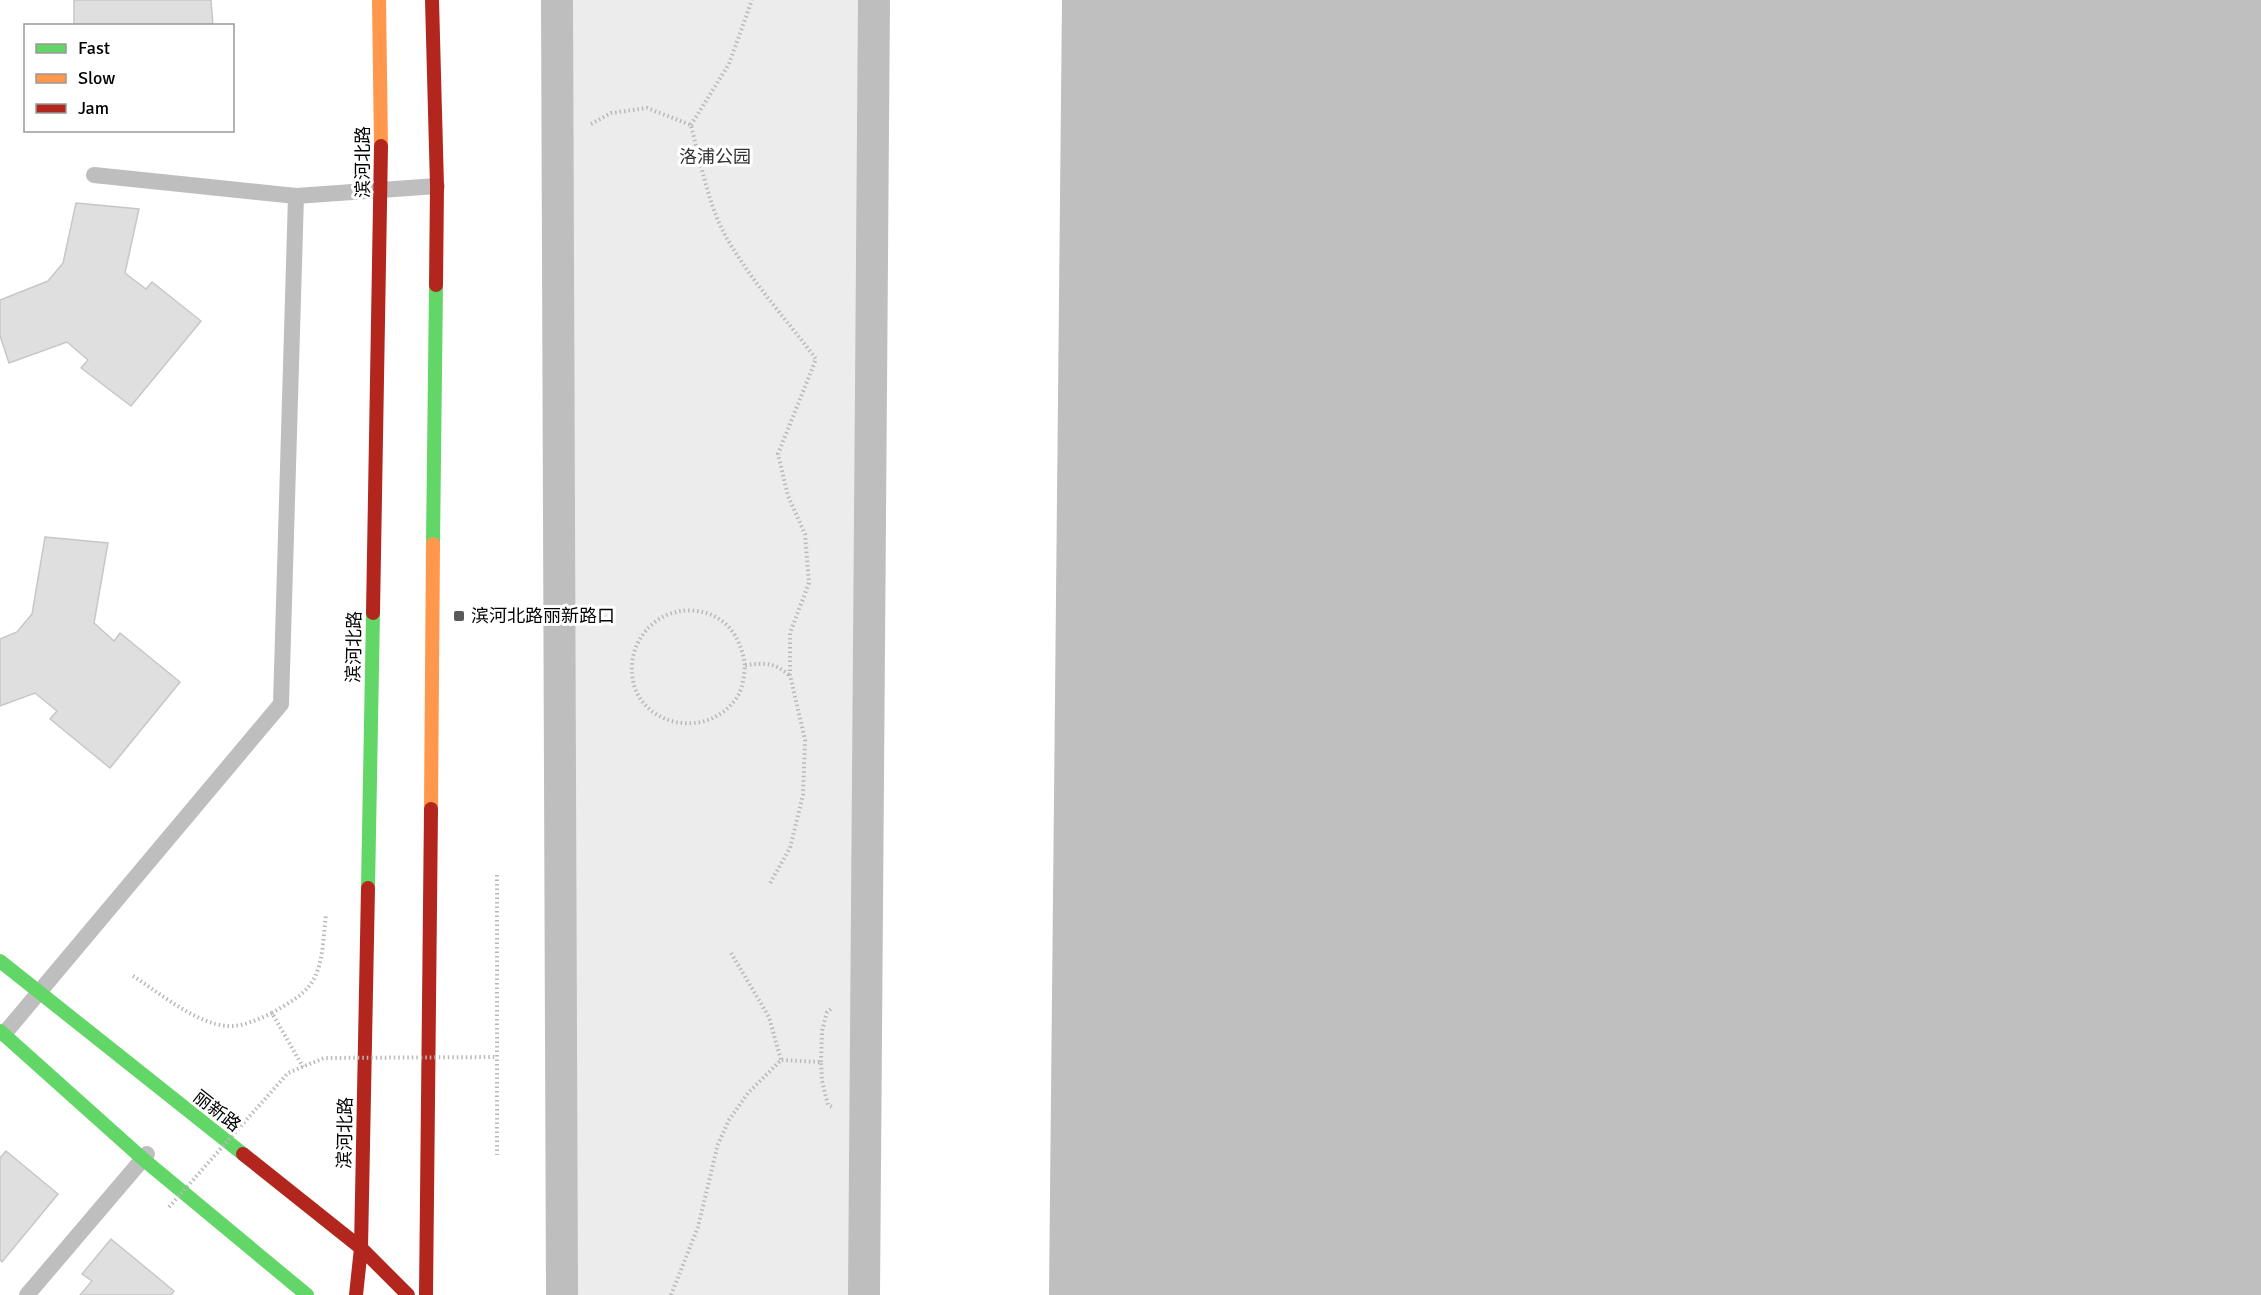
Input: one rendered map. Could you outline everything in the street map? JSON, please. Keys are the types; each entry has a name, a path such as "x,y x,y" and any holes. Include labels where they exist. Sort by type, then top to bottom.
{"main road":[{"name":"滨河北路","path":"356,1295 361,1248 381,190 380,0"},
{"path":"426,1295 436,186 432,0"},
{"name":"丽新路","path":"0,961 361,1248 408,1295"},
{"path":"2,1033 147,1154 307,1295"}],"street":[{"path":"557,0 562,1295"},
{"path":"864,1295 874,0"}],"lane":[{"path":"94,175 296,196 436,186"},
{"path":"2,1033 39,993 281,704 296,196"},
{"path":"27,1295 147,1154"}],"path":[{"path":"752,0 729,64 691,125 703,172 723,231 749,271 816,359 778,454 788,496 805,534 809,583 790,633 790,675 805,740 803,795 790,848 768,885"},
{"path":"558,150 581,128 611,113 647,108 691,125"},
{"path":"679,610 698,611 715,617 732,630 741,646 745,665 743,684 735,700 718,716 703,722 682,724 665,720 647,708 638,695 631,675 633,653 645,630 663,616 679,610"},
{"path":"745,665 763,663 777,665 790,675"},
{"path":"497,875 497,1155"},
{"path":"133,976 198,1018 228,1026 257,1020 293,1000 311,984 319,967 326,915"},
{"path":"731,953 769,1017 781,1060"},
{"path":"272,1013 303,1067"},
{"path":"169,1208 288,1073 324,1058 497,1057"},
{"path":"672,1295 698,1227 718,1144 729,1120 748,1094 781,1060 821,1062 822,1081 828,1105 865,1118"}],"green space":[{"name":"洛浦公园","path":"557,0 874,0 864,1295 562,1295"}],"shaded area":[{"path":"1062,0 2261,0 2261,1295 1049,1295"}],"building":[{"path":"74,0 211,0 213,24 74,24"},
{"path":"76,203 139,209 125,273 146,289 152,282 201,321 131,406 81,368 88,360 67,342 9,363 0,336 0,300 48,281 63,263"},
{"path":"45,537 108,543 94,623 114,641 120,633 180,682 110,768 50,719 57,711 35,693 0,706 0,639 17,632 32,614"},
{"path":"6,1151 58,1194 2,1262 0,1260 0,1158"},
{"path":"111,1239 174,1291 171,1295 80,1295 92,1281 82,1274"}],"traffic: fast":[{"path":"433,544 436,285"},
{"path":"368,888 373,613"},
{"path":"0,961 243,1154"},
{"path":"0,1031 143,1159 307,1295"}],"traffic: slow":[{"path":"379,0 381,146"},
{"path":"431,809 433,544"}],"traffic: jam":[{"path":"432,0 437,186 436,285"},
{"path":"373,613 381,146"},
{"path":"426,1295 431,809"},
{"path":"356,1295 361,1248 368,888"},
{"path":"243,1154 361,1248 408,1295"}],"place":[{"name":"滨河北路丽新路口","path":"459,616"}]}
